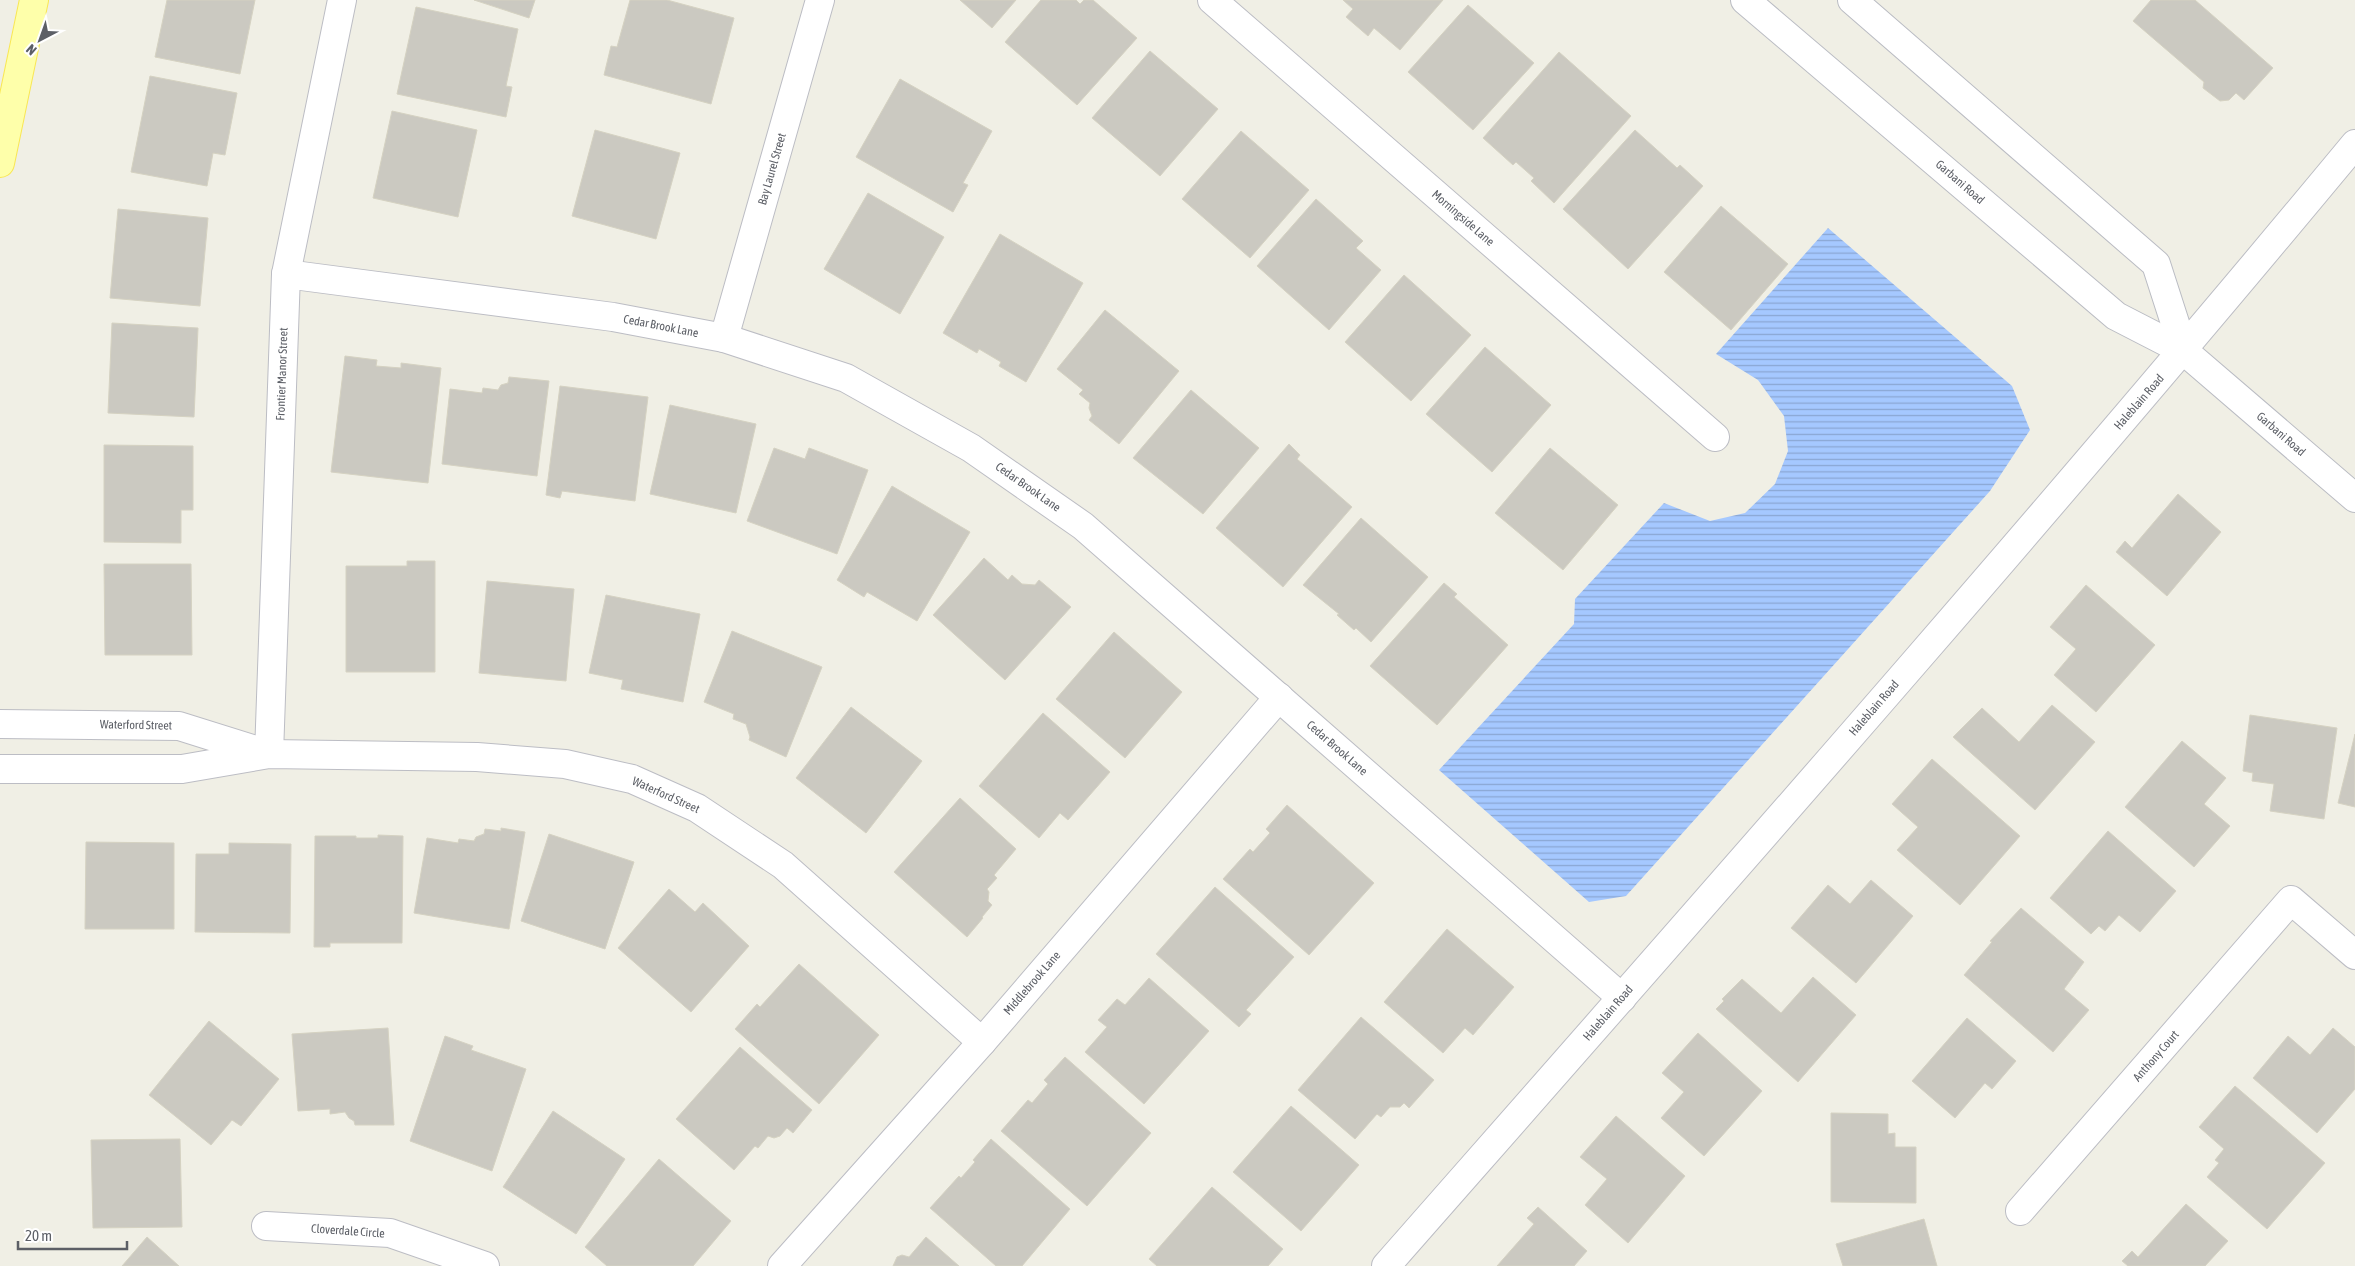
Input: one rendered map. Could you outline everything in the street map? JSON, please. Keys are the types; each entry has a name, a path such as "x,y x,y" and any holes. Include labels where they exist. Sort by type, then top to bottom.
{"main road":[{"path":"0,163 34,0"}],"street":[{"name":"Frontier Manor Street","path":"269,754 286,274 342,0"},
{"name":"Bay Laurel Street","path":"724,338 820,0"},
{"name":"Morningside Lane","path":"1212,0 1715,437"},
{"name":"Garbani Road","path":"1746,0 2116,316 2184,351 2355,498"},
{"path":"1852,0 2156,264 2184,351"},
{"name":"Haleblain Road","path":"1386,1266 1622,998 2184,351 2355,144"},
{"name":"Cedar Brook Lane","path":"286,274 613,317 724,338 846,378 971,448 1083,526 1622,998"},
{"name":"Middlebrook Lane","path":"782,1266 982,1042 1279,697"},
{"name":"Waterford Street","path":"0,724 179,726 269,754"},
{"name":"Waterford Street","path":"0,769 182,769 269,754 477,757 565,764 632,779 698,808 783,865 982,1042"},
{"name":"Anthony Court","path":"2020,1211 2291,900 2355,955"},
{"name":"Cloverdale Circle","path":"266,1226 390,1233 485,1266"}],"water":[{"path":"1828,228 2012,386 2030,430 1990,491 1626,896 1589,902 1439,770 1574,624 1575,599 1664,503 1710,521 1745,513 1775,484 1788,451 1784,416 1758,380 1716,354"}],"building":[{"path":"167,0 255,0 240,74 155,57"},
{"path":"474,0 535,0 529,18"},
{"path":"630,0 667,0 734,18 711,104 604,75 611,46 617,47"},
{"path":"960,0 1016,0 992,28"},
{"path":"1041,0 1076,0 1080,4 1084,0 1093,0 1137,38 1077,105 1005,42"},
{"path":"1343,0 1443,0 1400,50 1374,28 1368,36 1346,17 1353,9"},
{"path":"2151,0 2195,0 2273,68 2244,100 2236,93 2229,100 2220,101 2203,88 2204,82 2133,21"},
{"path":"1468,5 1534,63 1473,130 1408,72"},
{"path":"416,7 518,29 506,86 512,87 506,117 397,94"},
{"path":"1150,51 1218,109 1160,176 1092,118"},
{"path":"1559,52 1631,116 1554,203 1531,181 1534,178 1516,162 1513,165 1483,138"},
{"path":"150,76 237,93 225,155 213,153 207,186 131,172"},
{"path":"900,79 992,131 963,183 968,185 953,212 856,157"},
{"path":"392,111 477,130 458,217 373,198"},
{"path":"595,130 680,153 656,239 572,216"},
{"path":"1635,130 1677,168 1680,165 1703,186 1628,269 1563,209"},
{"path":"1241,131 1309,190 1250,258 1182,199"},
{"path":"868,193 944,237 900,314 824,269"},
{"path":"1316,199 1363,241 1356,248 1381,270 1329,330 1257,266"},
{"path":"1721,206 1788,264 1731,330 1664,272"},
{"path":"118,209 208,218 200,306 110,298"},
{"path":"1000,234 1083,283 1026,382 999,366 1001,362 979,349 977,353 943,333"},
{"path":"1404,275 1471,335 1411,401 1345,342"},
{"path":"1105,310 1179,371 1119,444 1089,420 1092,416 1089,408 1090,403 1079,394 1083,390 1057,369"},
{"path":"112,323 198,328 194,417 108,413"},
{"path":"1485,347 1551,405 1492,472 1426,414"},
{"path":"345,356 377,360 376,366 401,368 401,363 441,368 428,483 331,472"},
{"path":"509,377 549,381 537,476 442,464 450,389 482,393 483,388 498,390 501,385 508,383"},
{"path":"560,386 648,397 635,501 562,491 560,498 546,495"},
{"path":"1191,390 1259,448 1203,514 1133,458"},
{"path":"670,405 756,424 736,513 650,494"},
{"path":"1289,444 1300,455 1297,459 1352,507 1283,587 1216,528"},
{"path":"104,445 193,446 193,510 181,510 181,543 104,542"},
{"path":"774,448 805,459 809,448 868,470 837,554 747,521"},
{"path":"1550,448 1618,505 1563,570 1495,513"},
{"path":"892,486 970,532 917,621 867,592 864,597 837,580"},
{"path":"2178,494 2221,532 2167,596 2116,552 2125,541 2132,548"},
{"path":"1361,518 1428,577 1371,642 1356,628 1354,630 1337,615 1339,614 1303,585"},
{"path":"984,558 1008,580 1012,575 1022,584 1035,585 1039,580 1071,607 1005,680 933,615"},
{"path":"407,561 435,561 435,672 346,672 346,566 407,566"},
{"path":"104,564 191,564 192,655 105,655"},
{"path":"487,581 574,589 566,681 479,673"},
{"path":"1444,583 1457,594 1454,597 1508,645 1437,725 1370,666"},
{"path":"2086,585 2155,645 2096,712 2054,675 2076,649 2050,627"},
{"path":"606,595 700,614 683,702 621,689 623,680 589,673"},
{"path":"732,631 822,667 786,757 749,740 750,737 746,724 733,719 734,714 704,702"},
{"path":"1114,632 1182,692 1125,758 1056,699"},
{"path":"2052,705 2095,742 2035,810 1953,737 1982,708 2019,742"},
{"path":"851,707 922,761 866,833 796,778"},
{"path":"1043,713 1110,772 1068,820 1060,813 1039,838 979,786"},
{"path":"2250,715 2337,728 2324,819 2270,811 2274,784 2252,781 2253,773 2243,771"},
{"path":"2355,734 2355,807 2338,803"},
{"path":"2182,741 2226,778 2204,804 2230,826 2194,867 2125,807"},
{"path":"1932,759 2020,836 1960,905 1897,850 1918,827 1892,804"},
{"path":"960,798 1016,849 994,875 997,878 987,889 989,892 988,901 992,905 967,937 894,872"},
{"path":"1287,805 1374,883 1309,955 1223,879 1250,849 1253,852 1270,833 1266,829"},
{"path":"501,828 525,832 509,929 414,913 427,838 458,843 459,839 474,841 476,837 484,834 485,829 501,831"},
{"path":"2108,831 2176,891 2140,932 2119,915 2105,931 2099,926 2091,934 2050,898"},
{"path":"549,834 634,862 605,949 521,921"},
{"path":"378,835 403,836 402,943 330,943 330,947 314,947 315,836 378,838"},
{"path":"86,842 174,843 174,929 85,929"},
{"path":"229,843 291,844 290,933 195,932 196,854 229,854"},
{"path":"1871,880 1913,916 1856,983 1791,928 1828,885 1850,904"},
{"path":"1215,887 1294,957 1246,1010 1251,1014 1239,1027 1156,954"},
{"path":"669,889 695,912 703,903 749,946 691,1012 618,948"},
{"path":"2021,908 2084,962 2064,989 2089,1010 2053,1052 1964,975 1992,942 1990,941"},
{"path":"1447,929 1514,987 1473,1035 1465,1028 1443,1053 1384,1002"},
{"path":"799,964 879,1035 819,1104 735,1029 757,1004 760,1007"},
{"path":"1813,977 1856,1015 1798,1082 1716,1009 1724,1001 1722,999 1742,979 1781,1013"},
{"path":"1149,978 1209,1031 1144,1104 1085,1052 1107,1027 1098,1020 1117,999 1125,1005"},
{"path":"1361,1017 1434,1080 1409,1108 1404,1103 1400,1107 1390,1107 1381,1117 1377,1114 1355,1139 1298,1090"},
{"path":"1967,1018 2016,1061 1992,1089 1985,1083 1955,1118 1912,1081"},
{"path":"209,1021 279,1079 241,1126 232,1120 211,1145 149,1095"},
{"path":"388,1028 394,1125 355,1125 354,1121 345,1112 330,1114 330,1109 298,1111 292,1034"},
{"path":"2333,1028 2355,1047 2355,1089 2317,1133 2253,1078 2288,1036 2310,1055"},
{"path":"1698,1033 1762,1091 1704,1156 1661,1118 1684,1092 1662,1073"},
{"path":"445,1036 473,1046 471,1050 526,1069 492,1171 410,1141"},
{"path":"740,1047 812,1110 793,1133 787,1128 780,1136 774,1138 768,1136 758,1148 755,1146 734,1170 676,1119"},
{"path":"1065,1057 1151,1133 1087,1206 1001,1131 1028,1100 1032,1103 1048,1084 1044,1080"},
{"path":"2235,1086 2325,1163 2267,1229 2207,1177 2219,1163 2215,1160 2224,1149 2199,1127"},
{"path":"1291,1106 1359,1165 1301,1231 1233,1172"},
{"path":"553,1111 625,1159 576,1234 503,1187"},
{"path":"1831,1113 1888,1114 1888,1134 1895,1133 1895,1147 1916,1147 1916,1203 1831,1202"},
{"path":"1616,1116 1685,1176 1628,1243 1585,1205 1607,1179 1580,1157"},
{"path":"180,1139 182,1227 93,1228 91,1140"},
{"path":"991,1139 1070,1209 1022,1266 996,1266 930,1208 959,1176 961,1178"},
{"path":"659,1159 731,1221 693,1266 607,1266 585,1247"},
{"path":"1212,1187 1283,1249 1268,1266 1157,1266 1149,1259"},
{"path":"2186,1204 2228,1241 2205,1266 2128,1266 2122,1261 2132,1251 2138,1257"},
{"path":"1538,1207 1587,1251 1574,1266 1497,1266 1534,1224 1527,1218"},
{"path":"1924,1219 1937,1266 1843,1266 1836,1244"},
{"path":"147,1237 179,1266 122,1266"},
{"path":"926,1237 959,1266 893,1266 897,1257 902,1255 909,1257"}]}
